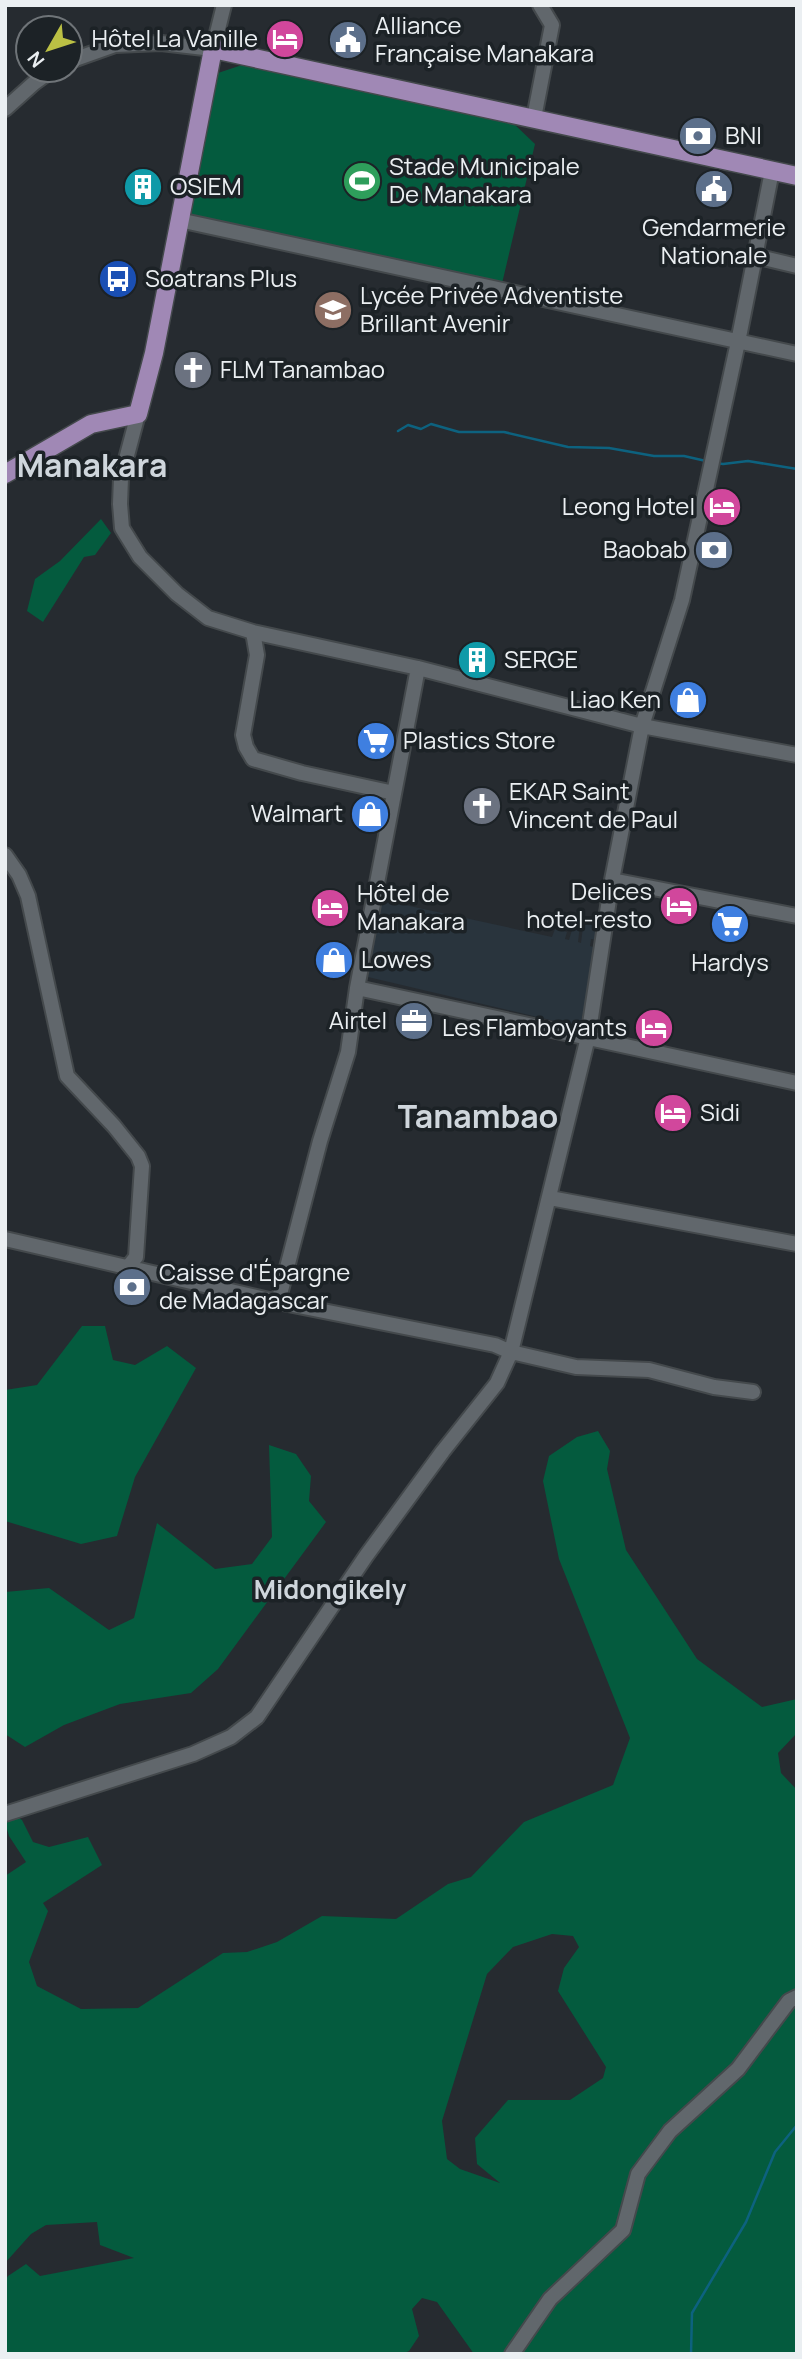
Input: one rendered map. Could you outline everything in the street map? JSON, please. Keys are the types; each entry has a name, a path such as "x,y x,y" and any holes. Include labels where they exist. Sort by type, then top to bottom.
{"main road":[{"path":"5,474 91,424 138,414 154,353 214,49 797,176"}],"street":[{"path":"84,56 115,45 160,43 214,49 224,5"},
{"path":"534,118 552,25 540,5"},
{"path":"5,109 32,84"},
{"path":"5,1814 193,1754 231,1737 257,1717 366,1556 497,1383 511,1352 588,1037 612,880 642,726 682,600 772,171"},
{"path":"179,220 797,354"},
{"path":"755,256 797,265"},
{"path":"138,414 121,478 122,528 140,557 177,594 208,618 253,632 418,668 642,726 797,755"},
{"path":"253,632 257,655 243,735 253,758 302,773 394,793"},
{"path":"278,1303 320,1141 348,1052 356,988 418,668"},
{"path":"5,855 19,875 28,896 67,1076 114,1126 138,1156 142,1166 136,1257 128,1267"},
{"path":"612,880 797,916"},
{"path":"356,988 797,1083"},
{"path":"550,1198 797,1244"},
{"path":"5,1239 278,1303 495,1345 511,1352 576,1367 649,1370 714,1387 753,1392"},
{"path":"512,2354 550,2299 622,2230 638,2174 670,2131 738,2069 789,2001 797,1997"}],"shaded area":[{"path":"382,900 552,937 555,929 567,932 565,939 569,940 572,930 568,929 571,915 581,917 578,942 581,943 584,919 602,923 598,940 591,939 590,946 596,948 580,1027 368,977"}],"green space":[{"name":"Stade Municipale De Manakara","path":"245,64 513,123 535,144 500,292 190,217 215,74"},
{"path":"101,519 111,533 95,555 84,557 43,622 27,611 35,579 60,561"},
{"path":"82,1326 105,1326 113,1360 135,1365 167,1346 196,1368 135,1477 117,1536 81,1544 5,1521 5,1390 37,1385"},
{"path":"598,1431 610,1451 607,1469 626,1550 697,1659 762,1707 797,1699 797,1733 778,1753 781,1773 797,1790 797,2354 474,2354 437,2302 422,2298 412,2309 419,2336 409,2351 402,2354 5,2354 5,2281 8,2276 26,2264 40,2276 134,2258 100,2245 97,2222 46,2225 31,2234 5,2263 5,1876 26,1862 9,1836 5,1822 17,1817 22,1820 33,1842 49,1847 88,1837 102,1865 43,1903 48,1911 29,1962 37,1986 81,2009 138,2008 223,1953 247,1952 277,1942 322,1916 396,1919 448,1884 471,1877 524,1822 613,1785 630,1738 559,1559 543,1481 549,1456 577,1437","holes":["552,1934 573,1936 579,1947 564,1968 558,1991 606,2067 603,2078 570,2100 508,2100 475,2138 477,2164 500,2183 460,2169 447,2159 442,2121 487,1974 513,1947"]},
{"path":"269,1445 296,1454 311,1476 309,1501 326,1522 218,1669 191,1693 120,1704 64,1725 25,1747 5,1734 5,1592 49,1588 109,1630 134,1618 157,1523 215,1569 252,1564 272,1537"}],"waterway":[{"path":"398,431 408,425 421,429 431,424 459,432 504,432 568,447 609,448 706,461"},
{"path":"716,463 748,461 797,469"},
{"path":"691,2354 692,2313 746,2222 775,2152 797,2125"}],"place":[{"name":"Hôtel La Vanille","path":"285,39"},
{"name":"Alliance Française Manakara","path":"348,40"},
{"name":"BNI","path":"698,136"},
{"name":"Stade Municipale De Manakara","path":"362,181"},
{"name":"OSIEM","path":"143,187"},
{"name":"Gendarmerie Nationale","path":"714,189"},
{"name":"Soatrans Plus","path":"118,279"},
{"name":"Lycée Privée Adventiste Brillant Avenir","path":"333,310"},
{"name":"FLM Tanambao","path":"193,370"},
{"name":"Leong Hotel","path":"722,507"},
{"name":"Baobab","path":"714,550"},
{"name":"SERGE","path":"477,660"},
{"name":"Liao Ken","path":"688,700"},
{"name":"Plastics Store","path":"376,741"},
{"name":"EKAR Saint Vincent de Paul","path":"482,806"},
{"name":"Walmart","path":"370,814"},
{"name":"Delices hotel-resto","path":"679,906"},
{"name":"Hôtel de Manakara","path":"330,908"},
{"name":"Hardys","path":"730,924"},
{"name":"Lowes","path":"334,960"},
{"name":"Airtel","path":"414,1021"},
{"name":"Les Flamboyants","path":"654,1028"},
{"name":"Sidi","path":"673,1113"},
{"name":"Caisse d'Épargne de Madagascar","path":"132,1287"}],"district":[{"name":"Manakara","path":"92,466"},
{"name":"Tanambao","path":"478,1117"},
{"name":"Midongikely","path":"330,1590"}]}
